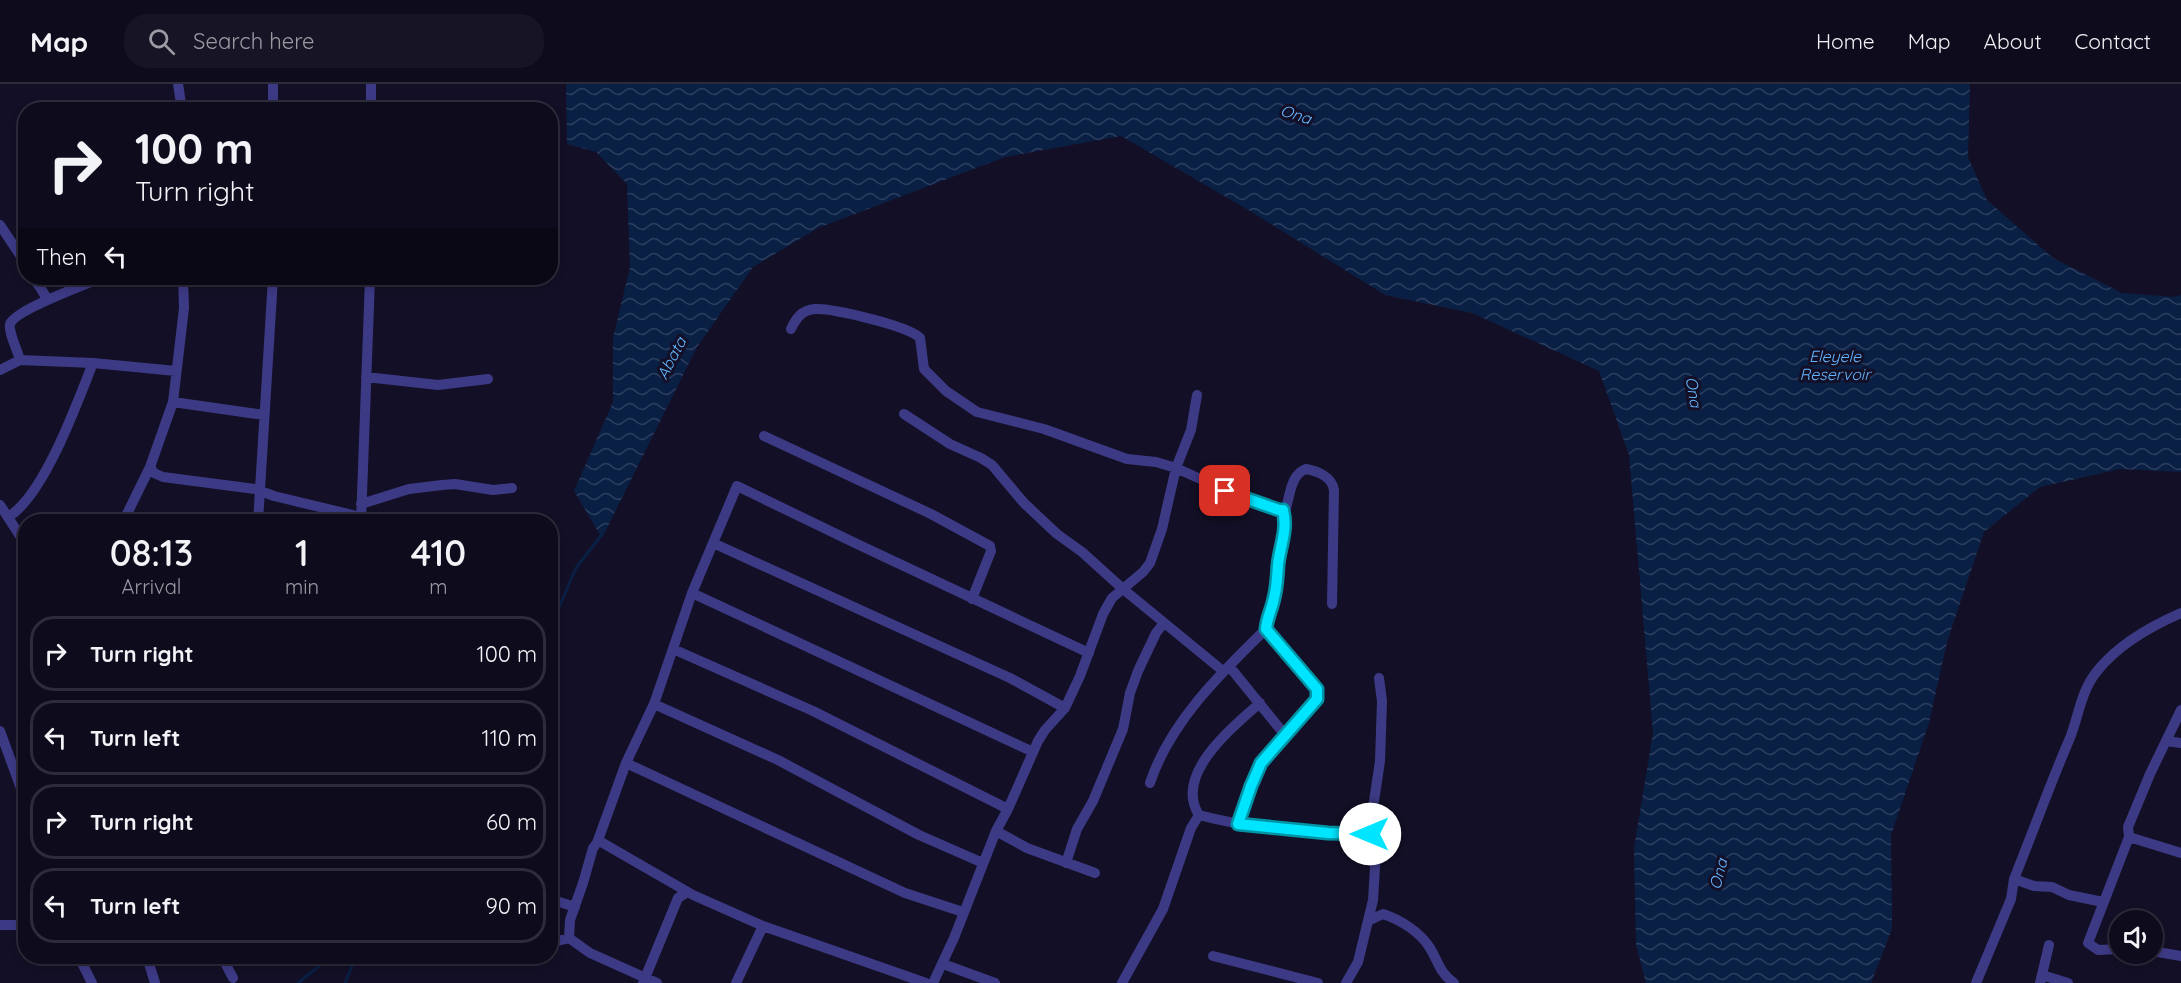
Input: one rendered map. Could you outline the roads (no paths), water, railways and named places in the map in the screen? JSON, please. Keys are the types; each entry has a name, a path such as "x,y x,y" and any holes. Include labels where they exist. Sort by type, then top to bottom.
{"street":[{"path":"178,84 181,102"},
{"path":"273,84 273,102"},
{"path":"371,84 371,102"},
{"path":"0,225 18,247"},
{"path":"38,285 48,300"},
{"path":"20,360 9,328 10,323 26,310 84,285"},
{"path":"127,514 150,467 173,402 184,308 183,285"},
{"path":"259,514 273,285"},
{"path":"361,514 370,285"},
{"path":"791,329 796,318 803,312 816,309 851,314 908,329 920,338 922,362 933,379 957,400 977,412 1044,429 1127,459 1156,462 1176,468 1238,496 1283,510"},
{"path":"0,370 20,360 93,363 176,371"},
{"path":"8,517 19,511 41,479 68,425 93,363"},
{"path":"366,377 438,385 488,379"},
{"path":"933,983 943,964 996,831 1045,730 1065,708 1103,614 1112,598 1143,572 1150,563 1162,529 1176,468 1191,430 1197,395"},
{"path":"173,402 264,415"},
{"path":"904,414 950,444 992,465 1037,517 1089,558 1123,590 1164,623 1226,669 1260,703 1285,735"},
{"path":"764,436 931,514 990,546 991,551 972,599"},
{"path":"150,467 154,473 163,477 260,491 342,514"},
{"path":"1150,783 1162,751 1226,669 1266,629 1267,616 1274,601 1278,582 1278,565 1285,532 1283,510 1286,508 1298,472 1310,469 1328,477 1333,482 1332,604"},
{"path":"362,504 409,489 442,485 455,484 493,490 512,488"},
{"path":"569,938 570,920 593,848 597,843 626,763 654,704 692,593 736,486 1089,653"},
{"path":"0,505 18,533"},
{"path":"713,543 1010,678 1065,708"},
{"path":"692,593 1033,752"},
{"path":"1976,983 2011,899 2014,879 2057,764 2071,735 2086,690 2098,670 2121,648 2154,625 2181,613"},
{"path":"1066,863 1077,829 1093,801 1123,729 1130,693 1138,671 1156,633 1164,623"},
{"path":"1238,824 1261,763 1317,699 1317,689 1266,629"},
{"path":"673,649 858,732 1008,809"},
{"path":"1346,983 1359,963 1370,920 1376,858 1375,845 1370,834 1380,761 1382,701 1379,678"},
{"path":"1260,703 1235,724 1202,762 1192,796 1194,808 1199,815 1238,824 1328,833 1370,834"},
{"path":"654,704 778,760 919,835 983,863"},
{"path":"2109,950 2098,950 2088,943 2129,837 2128,827 2181,710"},
{"path":"0,731 18,780"},
{"path":"2166,741 2181,743"},
{"path":"626,763 905,894 963,912"},
{"path":"1122,983 1163,909 1191,828 1199,815"},
{"path":"996,831 1027,848 1095,873"},
{"path":"2129,837 2181,853"},
{"path":"597,843 601,842 687,891 763,926 926,983"},
{"path":"2014,879 2103,902"},
{"path":"644,980 678,898 687,891"},
{"path":"558,902 575,907"},
{"path":"1370,920 1383,914 1394,918 1422,937 1443,975 1454,983"},
{"path":"0,925 18,925"},
{"path":"736,983 763,926"},
{"path":"569,938 590,953 644,980 657,983"},
{"path":"558,941 569,938"},
{"path":"2049,945 2041,979 2068,983"},
{"path":"2163,953 2181,956"},
{"path":"1213,956 1318,983"},
{"path":"83,964 93,983"},
{"path":"149,964 155,983"},
{"path":"226,964 233,978"},
{"path":"943,964 995,983"}],"water":[{"name":"Eleyele Reservoir","path":"566,84 1970,84 1968,157 1987,200 2053,258 2122,293 2175,297 2181,295 2181,472 2120,469 2040,487 1984,532 1947,642 1929,723 1891,835 1892,929 1871,983 1646,983 1636,945 1634,848 1653,733 1629,455 1599,371 1472,313 1385,295 1250,211 1121,136 1005,157 818,228 753,267 697,347 602,538 574,491 613,402 613,338 630,267 627,184 596,152 567,144"}],"waterway":[{"name":"Abata","path":"558,610 576,568 603,533"},
{"path":"298,983 322,964"},
{"name":"Abata","path":"345,983 353,964"}],"water label":[{"name":"Ona","path":"1296,114"},
{"name":"Ona","path":"1694,392"},
{"name":"Ona","path":"1718,874"}]}
